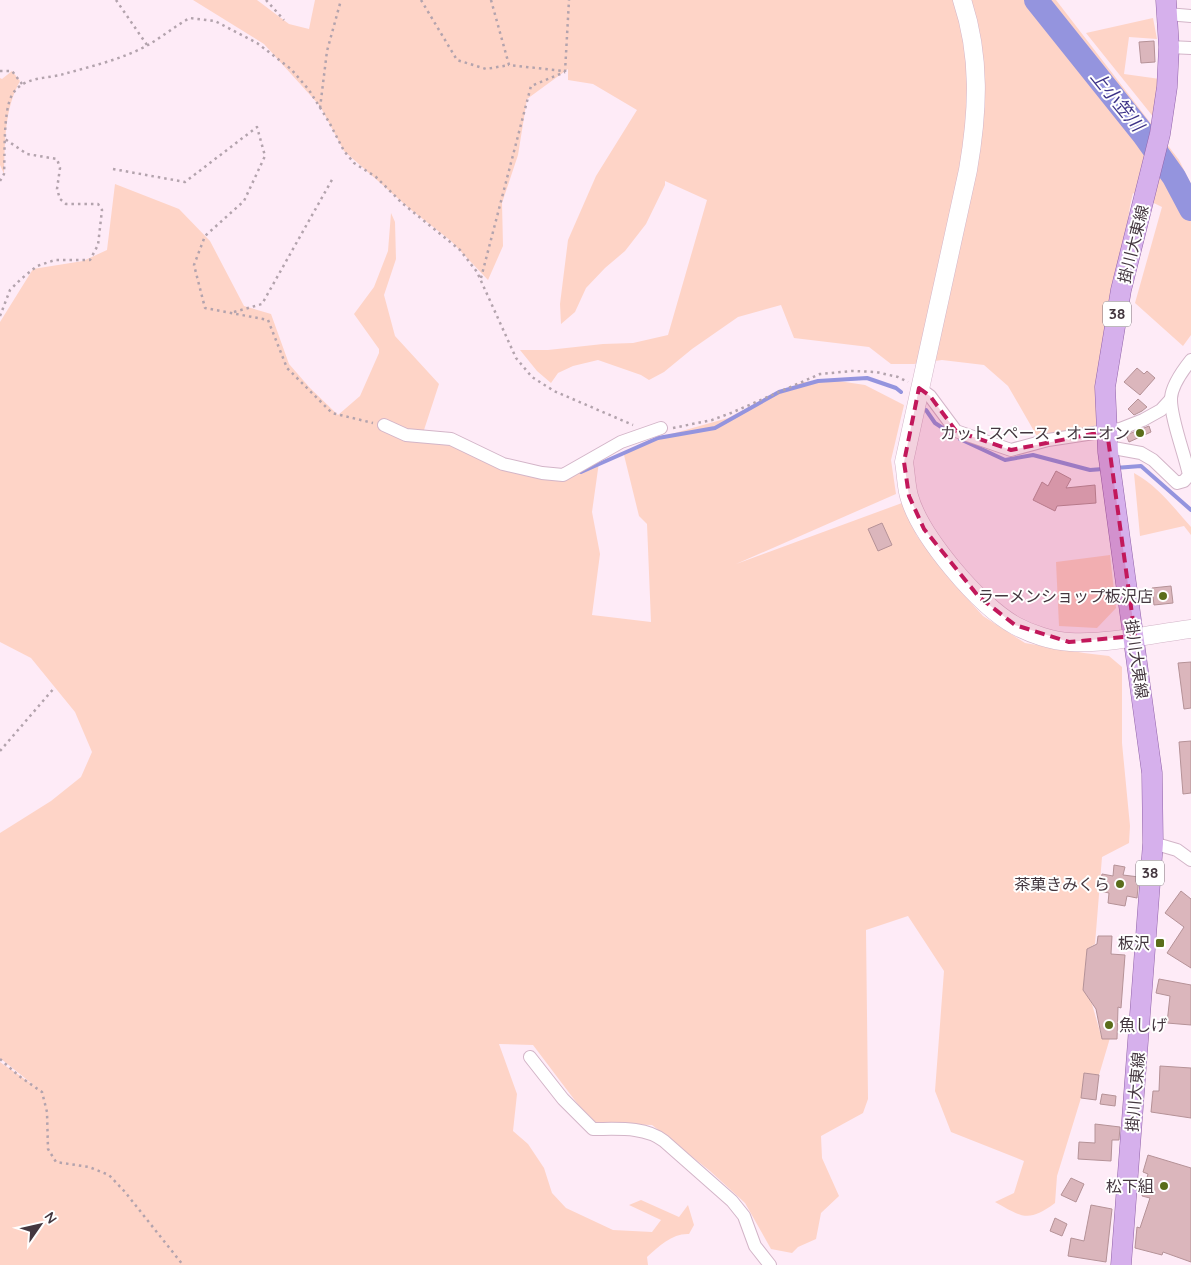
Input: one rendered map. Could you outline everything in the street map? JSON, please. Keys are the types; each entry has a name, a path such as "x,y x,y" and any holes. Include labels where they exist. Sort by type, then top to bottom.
{"main road":[{"name":"掛川大東線","path":"1121,1265 1153,843 1152,773 1135,636 1112,482 1105,387 1120,299 1160,134 1167,87 1169,47 1166,7"}],"street":[{"path":"962,0 973,45 976,88 975,129 968,170 904,462 909,496 924,530 952,568 983,601 1015,625 1039,636 1069,642 1089,642 1191,629"},
{"path":"1166,7 1191,16"},
{"path":"1169,47 1191,48"},
{"path":"1108,443 1120,429 1143,420 1161,410 1171,399 1184,369 1191,360"},
{"path":"920,388 930,396 956,431 1011,450 1048,440 1108,443 1141,453 1153,460 1177,483 1184,481 1189,475 1171,399"},
{"path":"384,426 406,435 451,439 503,464 542,473 562,475 621,442 661,428"},
{"path":"1153,843 1177,850 1191,860"},
{"path":"530,1057 563,1100 592,1129 638,1130 655,1134 671,1147 732,1200 744,1216 755,1246 770,1265"}],"path":[{"path":"116,0 147,45"},
{"path":"266,0 284,20"},
{"path":"320,108 327,51 341,0"},
{"path":"421,0 457,60 486,69 509,65 565,72"},
{"path":"491,0 509,65"},
{"path":"565,72 569,0"},
{"path":"0,181 4,174 6,120 12,95 22,84 35,79 61,75 123,56 147,45 190,18 215,21 257,43 291,69 309,90 344,151 354,163 376,177 402,203 460,250 478,272 516,358 532,377 554,391 632,424 667,429 731,414 820,374 852,371 876,372 898,376 920,388"},
{"path":"0,71 12,71 22,84"},
{"path":"480,279 531,86 565,72"},
{"path":"112,169 186,182 257,127 265,156 244,201 205,236 194,265 206,308 268,320 287,368 332,413 384,426"},
{"path":"0,316 10,290 20,279 37,266 54,260 90,260 98,245 102,210 98,204 66,204 60,199 57,189 60,168 57,159 27,154 5,140"},
{"path":"231,313 262,304 333,178"},
{"path":"0,752 55,687"},
{"path":"0,1059 19,1076 42,1092 47,1112 48,1149 56,1162 89,1167 109,1174 183,1265"}],"highlighted area":[{"path":"919,388 930,396 956,431 1011,450 1107,431 1135,636 1069,642 1015,625 979,597 924,529 909,496 904,462"}],"shaded area":[{"path":"193,0 257,0 289,24 309,29 315,0 1056,0 1179,160 1191,184 1191,335 1183,346 1135,303 1162,207 1133,193 1098,423 1095,426 1038,438 1008,386 984,365 942,360 914,364 891,364 869,347 794,338 781,305 738,317 692,349 664,372 649,380 641,375 598,360 573,366 558,373 551,383 537,371 520,350 548,350 633,343 668,335 707,200 665,181 665,185 646,224 625,251 586,288 575,312 561,324 560,304 568,240 596,176 637,110 593,84 568,80 568,69 527,99 518,155 502,203 503,246 488,280 451,241 410,209 344,151 320,106 264,44"},
{"path":"1153,18 1157,39 1129,37 1124,74 1160,79 1155,119 1086,33"},
{"path":"12,71 20,81 8,115 4,174 0,165 0,78 2,79"},
{"path":"115,184 179,209 210,241 244,306 271,314 289,364 338,415 360,396 379,353 379,349 354,314 374,287 388,251 391,213 395,222 396,259 384,295 395,336 439,384 424,430 503,464 562,475 600,455 592,512 600,554 592,615 651,622 647,524 639,516 624,455 650,440 728,418 766,398 803,382 832,380 865,385 904,405 891,460 896,494 736,564 902,503 917,536 955,585 983,616 1025,643 1109,656 1122,667 1122,743 1130,826 1129,843 1102,857 1095,944 1087,949 1083,990 1092,1004 1102,1039 1110,1038 1099,1075 1084,1073 1081,1098 1057,1176 1055,1203 1038,1213 1025,1216 995,1202 1014,1193 1024,1161 951,1132 935,1091 944,971 908,916 866,930 868,1099 863,1113 821,1136 822,1158 839,1196 821,1213 816,1239 798,1247 792,1253 771,1249 745,1203 710,1171 652,1125 592,1123 533,1045 499,1044 517,1094 513,1131 528,1144 544,1168 552,1193 566,1208 613,1230 652,1232 661,1220 629,1205 641,1200 679,1217 688,1205 694,1225 689,1234 677,1236 661,1245 647,1257 648,1265 0,1265 0,1062 36,1087 0,1058 0,833 51,801 81,777 92,752 75,712 31,658 0,642 0,322 33,269 83,261 107,250"},
{"path":"1134,473 1150,484 1171,505 1191,527 1191,535 1184,526 1140,536"},
{"path":"1110,555 1116,608 1097,628 1059,626 1056,562"}],"building":[{"path":"1154,41 1155,62 1141,63 1139,42"},
{"path":"1137,368 1144,374 1147,371 1155,378 1140,395 1124,382"},
{"path":"1138,399 1147,407 1134,415 1128,409"},
{"path":"1149,426 1151,432 1129,442 1126,435"},
{"path":"1056,471 1071,479 1066,488 1095,485 1096,503 1057,506 1055,511 1033,500 1042,482 1048,486"},
{"path":"882,523 892,545 878,551 868,529"},
{"name":"ラーメンショップ板沢店","path":"1171,586 1173,603 1154,605 1152,588"},
{"path":"1191,662 1191,708 1184,709 1178,663"},
{"path":"1191,741 1191,793 1183,794 1179,742"},
{"name":"茶菓きみくら","path":"1114,865 1125,867 1123,875 1139,877 1137,898 1127,896 1125,906 1108,903 1109,893 1100,891 1102,874 1113,876"},
{"path":"1181,891 1191,899 1191,968 1167,953 1184,927 1165,913"},
{"path":"1098,936 1112,936 1111,954 1125,955 1121,1008 1118,1007 1117,1039 1102,1039 1096,1009 1083,990 1087,949 1097,944"},
{"path":"1159,979 1191,985 1191,1025 1167,1023 1170,996 1156,993"},
{"path":"1160,1066 1191,1068 1191,1118 1151,1112 1153,1091 1159,1091"},
{"path":"1084,1073 1099,1075 1096,1100 1081,1098"},
{"path":"1102,1094 1116,1096 1115,1106 1100,1104"},
{"path":"1095,1124 1120,1127 1119,1140 1112,1140 1111,1161 1078,1159 1079,1142 1095,1143"},
{"path":"1148,1155 1191,1168 1191,1262 1163,1252 1162,1255 1135,1248 1137,1227 1140,1228 1150,1198 1142,1196 1148,1174 1143,1172"},
{"path":"1071,1178 1084,1184 1076,1202 1061,1195"},
{"path":"1091,1205 1112,1209 1106,1262 1068,1256 1071,1238 1084,1241"},
{"path":"1055,1218 1067,1224 1062,1236 1050,1231"}],"waterway":[{"name":"上小笠川","path":"1036,0 1144,135 1174,177 1191,209"},
{"path":"581,472 658,438 715,428 779,392 818,381 867,378 896,388 901,392"},
{"path":"926,410 935,423 952,434"},
{"path":"960,439 1005,460 1033,455 1090,470 1103,469"},
{"path":"1115,468 1141,466 1191,510"}],"place":[{"name":"カットスペース・オニオン","path":"1140,433"},
{"name":"ラーメンショップ板沢店","path":"1163,596"},
{"name":"茶菓きみくら","path":"1120,884"},
{"name":"板沢","path":"1160,943"},
{"name":"魚しげ","path":"1109,1025"},
{"name":"松下組","path":"1164,1186"}]}
